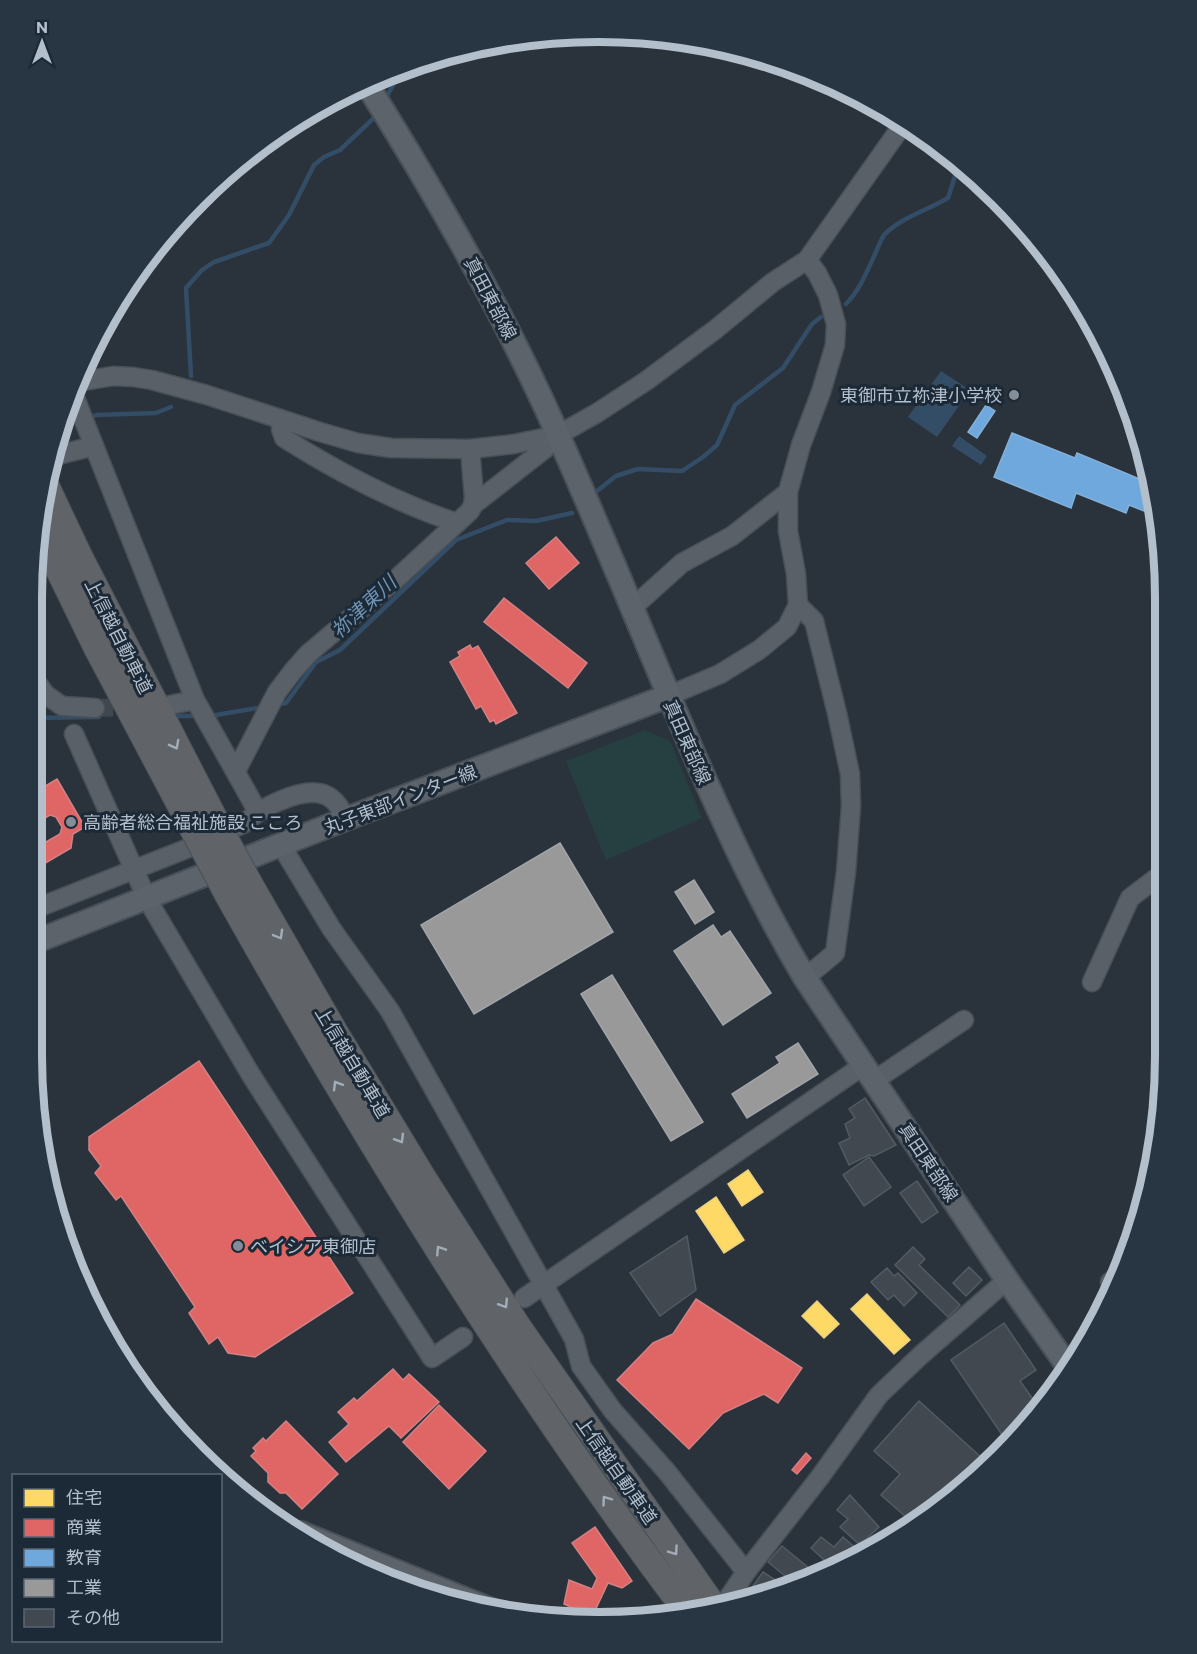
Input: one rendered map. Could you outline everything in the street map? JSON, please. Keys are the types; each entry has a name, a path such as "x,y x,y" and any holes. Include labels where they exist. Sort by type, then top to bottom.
{"highway":[{"name":"上信越自動車道","path":"53,489 80,558 122,643 205,826 239,890 309,1040 406,1199 587,1472 701,1602"},
{"name":"上信越自動車道","path":"45,542 139,729 205,826"},
{"path":"43,576 71,625 139,729"}],"main road":[{"name":"真田東部線","path":"371,91 435,196 506,325 552,441 632,609 730,836 776,929 805,978 1007,1280 1064,1361"},
{"name":"丸子東部インター線","path":"42,939 346,819 668,696"},
{"path":"343,1550 433,1586"}],"street":[{"path":"236,771 271,705 293,671 309,654 394,581 470,511 473,505 552,441 646,381 716,329 773,282 807,260 899,130"},
{"path":"668,696 720,674 759,650 788,627 798,604 796,574 788,531 788,492 801,445 821,393 835,345 836,324 828,295 818,273 807,260"},
{"path":"86,380 113,376 152,380 358,443 391,448 470,449 552,441"},
{"path":"78,404 201,711 258,812"},
{"path":"284,421 281,429 284,438 351,478 408,506 457,523"},
{"path":"61,454 92,441"},
{"path":"470,449 473,505"},
{"path":"632,609 682,563 732,536 788,492"},
{"path":"798,604 814,621 850,774 851,806 846,872 835,953 805,978"},
{"path":"42,690 62,706 95,708"},
{"path":"170,705 201,711"},
{"path":"74,734 147,899 251,1075 432,1358 463,1337"},
{"path":"42,906 243,824 258,812 289,796 324,794 335,801 346,819"},
{"path":"281,845 331,928 390,1011 574,1339 580,1366 613,1411 667,1472 746,1572"},
{"path":"1092,982 1130,898 1155,879"},
{"path":"524,1298 869,1073 964,1020"},
{"path":"704,1601 746,1572 820,1477 879,1395 1007,1280"}],"green space":[{"path":"645,730 670,741 702,818 606,860 566,761"}],"water":[{"path":"941,371 970,390 937,437 908,417"},
{"path":"959,436 987,456 981,465 952,446"}],"building: 住宅":[{"path":"748,1170 763,1192 742,1206 728,1184"},
{"path":"716,1197 744,1240 724,1253 696,1211"},
{"path":"867,1294 910,1340 894,1354 851,1309"},
{"path":"817,1301 839,1324 824,1338 802,1316"}],"building: 商業":[{"path":"556,537 579,563 549,589 526,563"},
{"path":"504,598 587,663 568,688 484,622"},
{"path":"470,645 472,649 478,646 517,713 496,724 494,720 490,722 481,706 476,709 450,662 460,656 458,652"},
{"name":"高齢者総合福祉施設 こころ","path":"57,779 85,827 73,834 71,848 42,865 42,844 60,834 62,827 56,817 50,815 42,820 42,788"},
{"name":"ベイシア東御店","path":"199,1061 353,1293 255,1357 228,1353 218,1337 209,1344 189,1313 195,1307 121,1196 116,1200 95,1173 101,1166 89,1150 89,1137"},
{"path":"696,1299 802,1368 778,1403 764,1394 723,1413 689,1449 617,1380 653,1343 673,1334"},
{"path":"393,1369 403,1380 409,1374 439,1402 401,1438 389,1426 346,1462 329,1442 349,1424 338,1412 354,1398 357,1401"},
{"path":"439,1405 486,1451 449,1489 403,1442"},
{"path":"286,1421 338,1474 302,1509 286,1493 280,1493 268,1482 268,1473 251,1456 256,1451 253,1448 263,1438 266,1441"},
{"path":"806,1453 811,1458 797,1474 792,1470"},
{"path":"595,1527 632,1581 622,1588 608,1583 594,1612 580,1612 564,1604 569,1580 592,1589 597,1578 572,1543"}],"building: 教育":[{"path":"986,405 995,411 977,438 968,432"},
{"path":"1012,433 1075,458 1077,453 1142,480 1148,512 1129,505 1126,513 1076,493 1071,508 994,477"}],"building: 工業":[{"path":"560,843 613,932 474,1014 421,925"},
{"path":"694,880 714,912 695,924 675,892"},
{"path":"713,925 721,937 730,931 771,993 723,1025 674,951"},
{"path":"612,975 703,1122 671,1141 581,994"},
{"path":"798,1043 818,1074 747,1118 732,1094 780,1063 776,1057"}],"building: その他":[{"path":"865,1098 896,1145 849,1165 839,1143 850,1138 845,1124 855,1118 849,1109"},
{"path":"869,1157 891,1187 864,1206 843,1175"},
{"path":"917,1181 938,1212 922,1223 900,1193"},
{"path":"687,1236 696,1290 660,1316 630,1273"},
{"path":"913,1247 925,1259 919,1265 960,1305 948,1317 895,1265"},
{"path":"969,1267 982,1280 966,1296 953,1283"},
{"path":"887,1268 894,1276 898,1273 917,1293 904,1306 894,1295 888,1300 871,1282"},
{"path":"1004,1323 1036,1370 1020,1381 1034,1401 1003,1437 951,1360"},
{"path":"919,1401 982,1458 937,1497 908,1518 881,1495 900,1474 874,1451"},
{"path":"850,1495 879,1527 860,1545 840,1527 848,1519 837,1510"},
{"path":"821,1537 834,1547 843,1537 856,1549 827,1563 811,1548"},
{"path":"782,1546 811,1570 788,1578 768,1562"},
{"path":"763,1572 778,1582 751,1591"}],"waterway":[{"path":"385,100 395,81"},
{"path":"191,376 186,288 202,270 214,262 269,243 289,215 314,165 324,157 340,150 377,115"},
{"name":"祢津東川","path":"846,304 860,286 884,235 906,219 948,198 956,173"},
{"name":"祢津東川","path":"597,491 616,476 638,469 682,471 703,457 717,445 735,405 783,368 812,324 821,317"},
{"path":"88,418 96,415 156,413 171,407"},
{"path":"71,424 80,421"},
{"name":"祢津東川","path":"278,704 286,703 316,662 340,650 456,540 507,520 536,521 572,513"},
{"name":"祢津東川","path":"210,716 264,707"},
{"name":"祢津東川","path":"178,716 198,716"},
{"name":"祢津東川","path":"42,718 99,717"}],"tunnel":[{"path":"95,708 139,707"}],"place":[{"name":"東御市立祢津小学校","path":"1014,395"},
{"name":"高齢者総合福祉施設 こころ","path":"71,822"},
{"name":"ベイシア東御店","path":"238,1246"}]}
